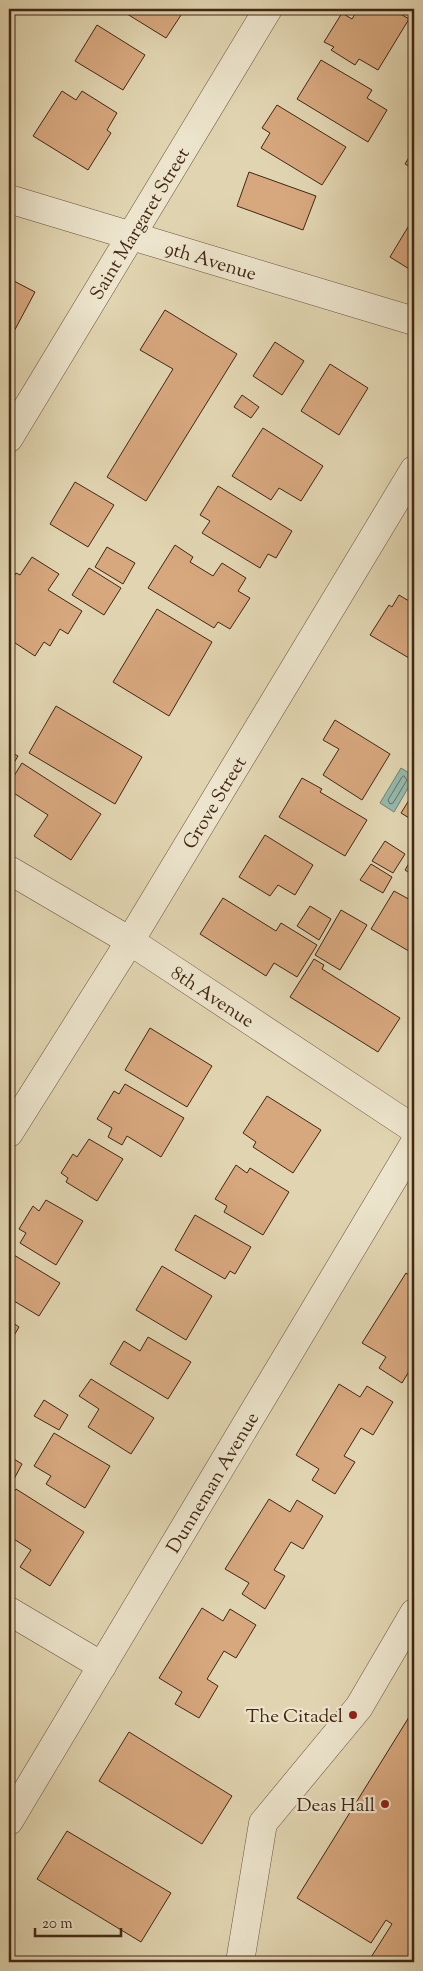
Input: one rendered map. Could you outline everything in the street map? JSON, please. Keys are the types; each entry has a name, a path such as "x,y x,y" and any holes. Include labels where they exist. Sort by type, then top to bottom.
{"street":[{"name":"Saint Margaret Street","path":"9,438 268,9"},
{"name":"9th Avenue","path":"9,199 414,321"},
{"name":"Grove Street","path":"9,1133 130,941 414,470"},
{"name":"8th Avenue","path":"9,870 130,941 414,1129"},
{"name":"Dunneman Avenue","path":"9,1821 414,1144"},
{"path":"9,1611 102,1666"},
{"path":"240,1962 263,1823 359,1708 407,1641 414,1613"}],"water":[{"path":"401,768 414,776 414,778 394,812 380,803"}],"building":[{"path":"119,9 178,9 183,12 166,38"},
{"path":"358,9 392,9 409,19 378,70 359,59 355,65 331,50 334,47 324,42 342,13 352,19"},
{"path":"97,25 145,55 123,90 75,61"},
{"path":"321,60 372,90 367,98 387,110 368,142 297,99"},
{"path":"62,91 76,100 82,91 117,113 107,130 111,133 88,170 33,136"},
{"path":"277,105 346,147 322,185 261,148 270,133 262,128"},
{"path":"414,149 414,169 405,164"},
{"path":"249,172 316,196 303,230 237,206"},
{"path":"414,217 414,272 390,257"},
{"path":"9,267 14,270 10,279 35,292 11,337 9,336"},
{"path":"165,310 237,354 146,501 107,477 173,369 140,350"},
{"path":"275,342 304,361 282,395 253,376"},
{"path":"330,364 368,388 339,435 301,411"},
{"path":"242,395 259,407 251,418 234,407"},
{"path":"263,428 323,466 301,501 279,488 271,500 232,476"},
{"path":"75,482 114,505 88,547 50,524"},
{"path":"218,486 292,531 276,558 268,554 260,568 202,533 210,521 200,515"},
{"path":"175,545 193,557 190,562 213,576 222,563 246,578 238,591 250,598 230,629 218,622 214,628 148,588"},
{"path":"107,547 135,563 123,584 95,567"},
{"path":"32,557 59,574 48,590 82,611 68,634 60,629 50,646 44,642 35,656 9,639 9,585 16,573 20,575"},
{"path":"89,568 121,588 104,615 72,595"},
{"path":"399,595 414,604 414,661 370,635 389,605 392,607"},
{"path":"157,609 212,642 169,716 113,682"},
{"path":"56,706 142,757 115,804 29,753"},
{"path":"335,720 390,754 362,800 323,775 339,749 323,740"},
{"path":"9,751 18,756 9,771"},
{"path":"22,763 101,814 71,860 34,836 48,815 9,790 9,784"},
{"path":"302,778 322,789 320,792 367,820 345,856 279,817"},
{"path":"411,797 414,798 414,821 401,813"},
{"path":"265,835 313,865 295,895 278,885 270,896 239,877"},
{"path":"385,841 405,854 393,873 372,861"},
{"path":"414,855 414,876 405,870"},
{"path":"371,864 392,877 383,893 360,880"},
{"path":"394,891 414,902 414,954 371,929"},
{"path":"223,898 276,931 281,923 317,945 297,977 274,963 266,976 200,934"},
{"path":"310,906 331,919 319,940 297,926"},
{"path":"341,910 367,925 340,970 315,955"},
{"path":"314,959 324,965 322,969 400,1018 378,1052 290,997"},
{"path":"150,1028 212,1066 187,1107 125,1070"},
{"path":"125,1084 184,1118 161,1157 127,1136 122,1145 108,1137 112,1128 97,1119 114,1091 119,1094"},
{"path":"267,1096 321,1130 293,1173 253,1147 256,1142 243,1133"},
{"path":"89,1139 123,1159 97,1201 66,1182 68,1178 61,1173 73,1154 77,1157"},
{"path":"236,1165 247,1173 250,1168 289,1192 263,1235 224,1212 227,1206 215,1199"},
{"path":"46,1200 83,1221 56,1265 20,1243 26,1233 19,1229 33,1206 39,1211"},
{"path":"195,1215 251,1247 235,1274 230,1271 225,1279 175,1250"},
{"path":"9,1252 60,1283 39,1316 9,1298"},
{"path":"162,1266 212,1296 186,1340 136,1310"},
{"path":"406,1273 414,1278 414,1339 411,1344 414,1346 414,1363 402,1383 379,1368 386,1357 362,1343"},
{"path":"9,1320 19,1327 9,1344"},
{"path":"148,1337 191,1362 168,1399 110,1364 124,1341 140,1351"},
{"path":"91,1379 154,1418 131,1454 88,1427 99,1409 79,1396"},
{"path":"339,1384 360,1397 367,1386 393,1402 373,1435 361,1428 344,1456 355,1462 335,1494 312,1480 319,1469 296,1455"},
{"path":"44,1400 68,1415 59,1430 34,1416"},
{"path":"54,1433 110,1466 85,1508 46,1484 51,1476 34,1466"},
{"path":"9,1456 22,1464 14,1479 9,1476"},
{"path":"16,1489 84,1532 50,1586 20,1567 31,1550 9,1536 9,1500"},
{"path":"269,1499 290,1512 297,1500 323,1516 303,1549 291,1542 274,1570 285,1576 265,1609 242,1594 249,1583 225,1569"},
{"path":"202,1608 223,1621 230,1609 256,1625 236,1658 224,1651 207,1679 218,1686 199,1718 175,1704 182,1692 159,1678"},
{"name":"Deas Hall","path":"414,1709 414,1962 368,1962 392,1924 386,1920 371,1943 297,1898"},
{"path":"129,1732 232,1796 202,1844 99,1781"},
{"path":"67,1831 171,1893 141,1942 37,1879"}],"place":[{"name":"The Citadel","path":"353,1715"},
{"name":"Deas Hall","path":"385,1804"}]}
